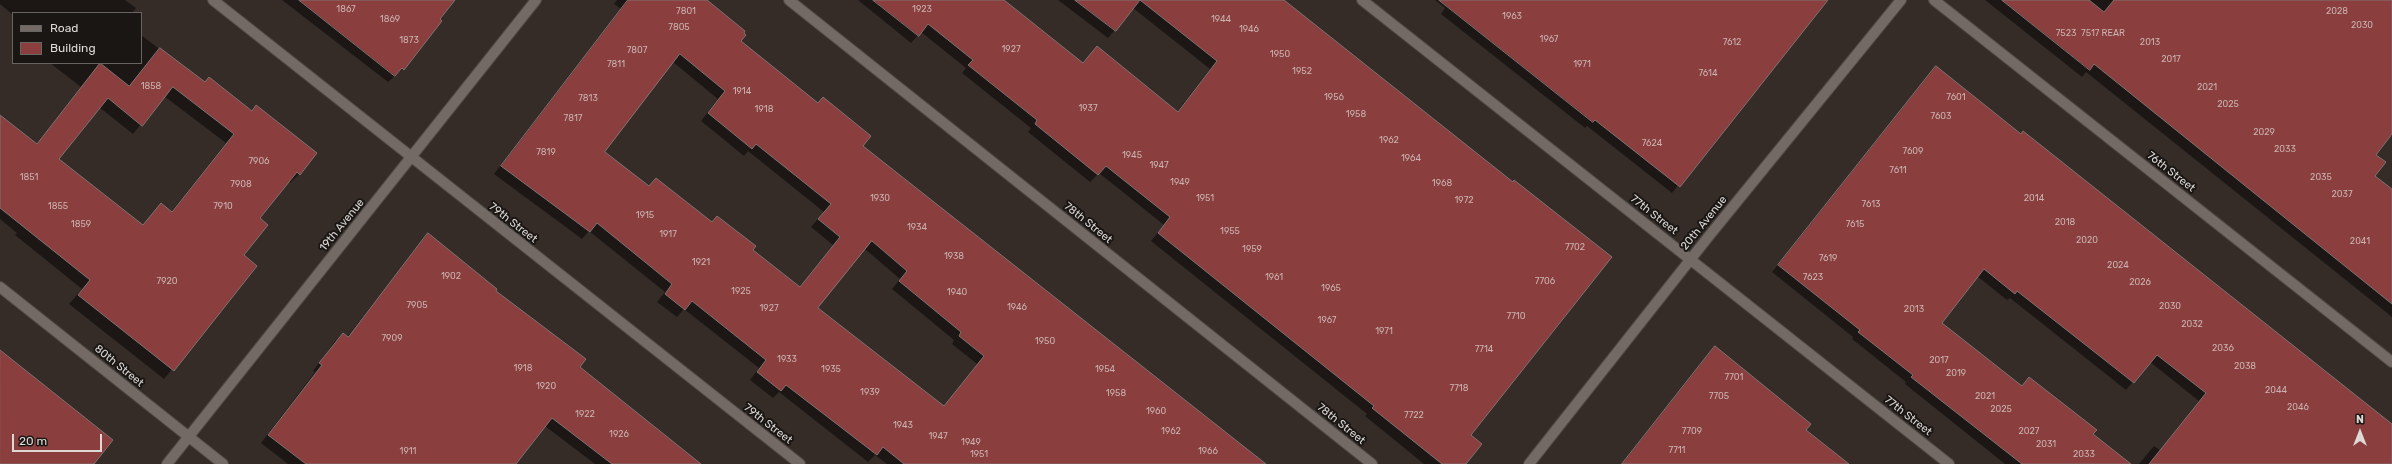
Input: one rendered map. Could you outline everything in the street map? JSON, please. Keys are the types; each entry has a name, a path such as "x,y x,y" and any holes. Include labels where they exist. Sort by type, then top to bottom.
{"street":[{"name":"79th Street","path":"213,0 800,464"},
{"name":"19th Avenue","path":"167,464 536,0"},
{"name":"78th Street","path":"789,0 1372,464"},
{"name":"77th Street","path":"1362,0 1949,464"},
{"name":"20th Avenue","path":"1529,464 1691,259 1901,0"},
{"name":"76th Street","path":"1934,0 2392,362"},
{"name":"80th Street","path":"0,287 223,464"}],"building":[{"path":"299,0 455,0 440,19 442,21 404,70 402,68 395,76"},
{"path":"628,0 707,0 745,31 744,33 746,35 741,41 818,103 823,97 871,136 863,146 1266,464 904,464 883,447 877,455 786,385 781,391 757,372 766,360 692,301 685,310 665,294 672,284 597,223 590,232 501,166","holes":["680,54 725,91 708,113 752,149 756,144 831,204 818,219 840,237 800,287 753,250 756,246 717,216 712,222 656,178 649,186 605,152","872,241 907,271 899,281 961,332 959,336 984,356 944,406 818,308"]},
{"path":"873,0 1004,0 1083,63 1097,46 1178,112 1217,61 1140,0 1284,0 1513,182 1514,180 1612,257 1471,435 1482,444 1466,464 1442,464 1372,408 1374,406 1158,233 1170,217 1106,166 1098,175 1035,124 1037,120 968,65 973,60 928,24 919,36"},
{"path":"1075,0 1140,0 1116,31"},
{"path":"1439,0 1828,0 1680,187 1595,120 1593,122"},
{"path":"2002,0 2089,0 2104,12 2114,0 2392,0 2392,134 2376,155 2386,162 2375,176 2392,189 2392,304 2094,64 2090,70"},
{"path":"160,48 205,82 209,77 252,111 256,105 317,153 300,175 297,172 260,218 268,225 244,255 257,266 174,371 78,295 90,280 0,208 0,115 37,144 99,64 101,64 129,86","holes":["173,87 234,134 172,212 161,203 143,225 59,159 108,98 142,126"]},
{"path":"1936,66 2021,134 2023,131 2392,424 2392,464 2149,464 2206,393 2157,355 2134,383 2017,291 2015,294 1984,269 1942,323 2022,386 2029,377 2097,430 2093,434 2131,464 2022,464 1911,377 1913,375 1858,332 1860,330 1778,265"},
{"path":"428,233 497,289 496,291 586,359 580,367 701,464 612,464 552,418 516,464 306,464 268,435 322,365 319,363 343,333 348,337"},
{"path":"1715,346 1811,424 1806,430 1849,464 1622,464"},
{"path":"0,350 113,440 94,464 0,464"}]}
